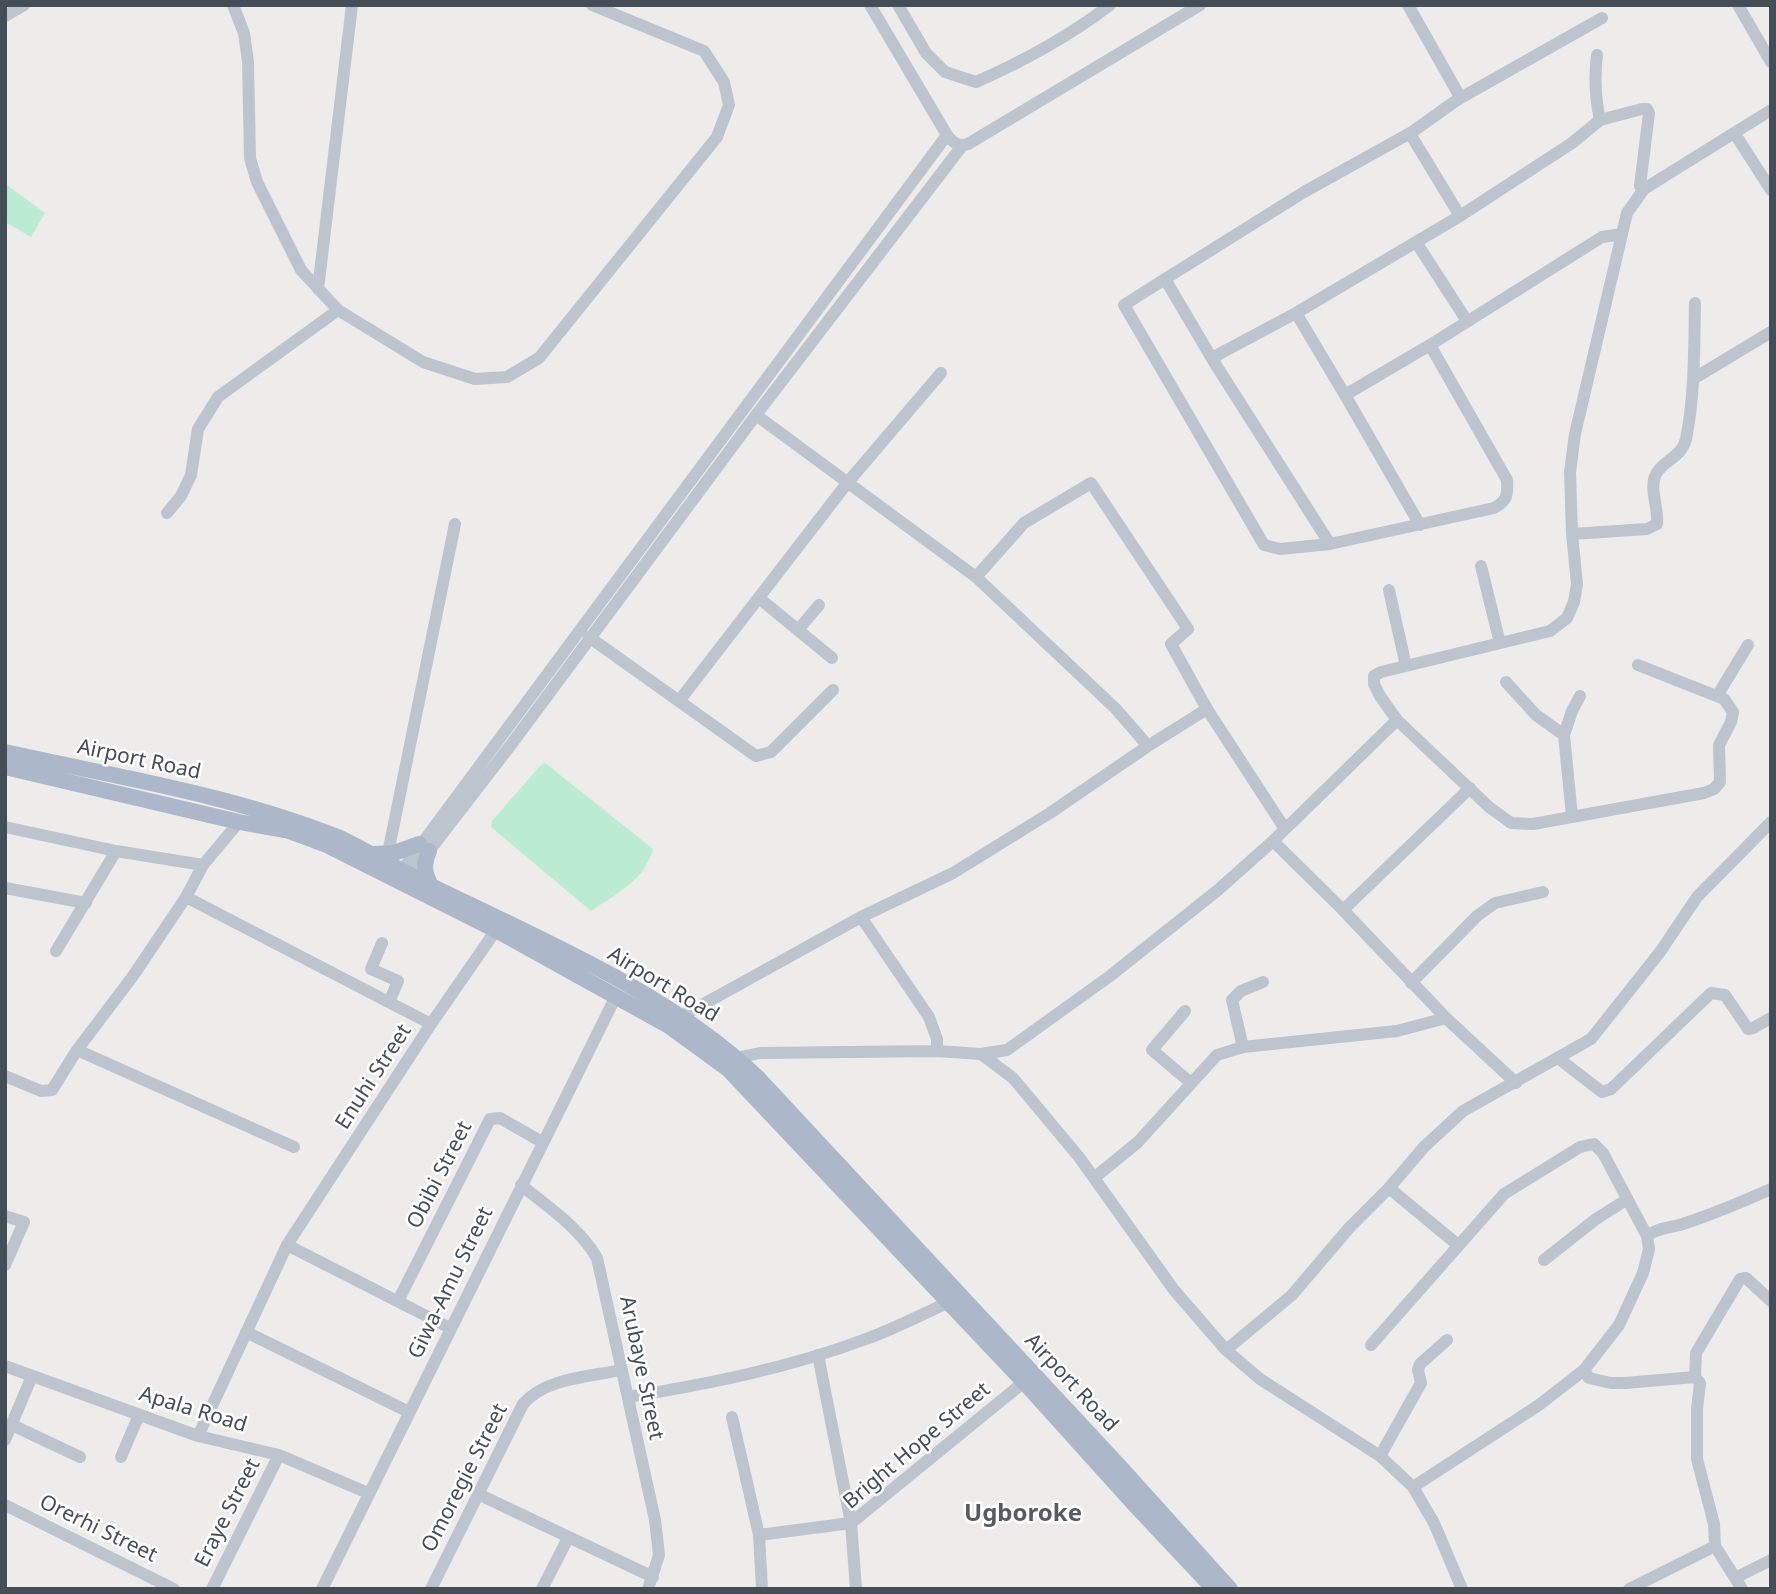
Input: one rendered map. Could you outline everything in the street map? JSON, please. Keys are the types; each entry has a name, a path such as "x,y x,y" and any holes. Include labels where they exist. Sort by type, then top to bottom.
{"main road":[{"name":"Airport Road","path":"5,752 227,802 312,827 379,854 404,878 669,1026 728,1069 829,1164 1230,1589"},
{"name":"Airport Road","path":"5,767 239,822 289,831 432,887 559,949 682,1016 736,1058 949,1302 1214,1589"},
{"path":"379,854 424,848 425,874 432,887"}],"street":[{"path":"233,5 244,33 248,62 250,158 257,182 301,270 338,310 423,362 475,379 507,377 538,358 717,136 729,105 724,82 704,51 592,5"},
{"path":"318,289 352,5"},
{"path":"870,5 947,135 962,146"},
{"path":"898,5 926,53 945,72 976,82 1023,61 1076,31 1110,5"},
{"path":"424,848 510,746 756,415 962,146 1200,5"},
{"path":"1408,5 1457,89 1457,100"},
{"path":"1738,5 1771,62"},
{"path":"1430,345 1507,480 1508,494 1504,502 1494,508 1330,544 1280,549 1264,545 1124,305 1304,192 1412,132 1457,100 1602,18"},
{"path":"1597,55 1594,75 1600,120"},
{"path":"1214,362 1216,356 1221,353 1296,313 1460,216 1572,143 1600,120 1647,109 1649,113 1640,186 1644,189"},
{"path":"1638,665 1724,699 1733,712 1719,745 1720,782 1714,789 1704,793 1533,824 1511,823 1489,807 1397,720 1374,684 1374,676 1550,631 1567,618 1574,602 1577,584 1570,472 1575,434 1627,213 1644,189 1771,110"},
{"path":"1412,132 1415,143 1460,216"},
{"path":"1735,134 1771,190"},
{"path":"404,878 947,135"},
{"path":"1345,395 1602,237 1622,234"},
{"path":"1416,242 1467,321"},
{"path":"1165,279 1214,362 1330,544"},
{"path":"1572,534 1647,529 1657,524 1653,483 1657,471 1682,450 1686,440 1693,379 1695,303"},
{"path":"167,513 181,496 191,475 198,429 218,397 338,310"},
{"path":"1296,313 1420,525"},
{"path":"1693,379 1771,331"},
{"path":"679,701 848,482 941,373"},
{"path":"756,415 976,577 1116,709 1148,746"},
{"path":"976,577 1024,523 1091,483 1188,629 1171,644 1208,709 1285,829"},
{"path":"379,854 455,524"},
{"path":"1480,566 1500,643"},
{"path":"1390,590 1406,666"},
{"path":"759,598 832,658"},
{"path":"798,630 819,606"},
{"path":"589,637 756,756 771,752 833,690"},
{"path":"1717,696 1748,645"},
{"path":"1506,682 1536,715 1564,736"},
{"path":"1572,816 1564,736 1580,696"},
{"path":"682,1016 861,917 953,873 1208,709"},
{"path":"736,1058 760,1053 937,1051 981,1054 1007,1050 1111,976 1218,890 1273,841 1397,720"},
{"path":"1343,910 1470,788"},
{"path":"5,1076 41,1091 52,1090 77,1050 133,976 186,897 203,865 239,822"},
{"path":"1226,1350 1293,1295 1349,1228 1389,1188 1424,1147 1463,1111 1591,1038 1660,952 1697,897 1771,822"},
{"path":"5,827 116,851 203,865"},
{"path":"1273,841 1446,1018 1516,1083"},
{"path":"56,951 116,851"},
{"path":"6,890 86,903"},
{"path":"1411,983 1477,916 1495,903 1543,892"},
{"path":"186,897 431,1024"},
{"path":"861,917 929,1017 937,1039 937,1051"},
{"name":"Enuhi Street","path":"198,1436 287,1245 431,1024 496,930"},
{"path":"382,943 372,969 398,981 389,1002"},
{"path":"1243,1047 1232,1000 1241,991 1263,982"},
{"path":"1558,1058 1602,1092 1611,1089 1711,993 1724,995 1748,1029 1771,1018"},
{"name":"Giwa-Amu Street","path":"322,1589 616,996"},
{"path":"1185,1011 1152,1050 1191,1083"},
{"path":"1094,1178 1138,1142 1217,1055 1243,1047 1396,1031 1446,1018"},
{"path":"77,1050 294,1147"},
{"path":"981,1054 1013,1078 1094,1178 1174,1290 1226,1350 1260,1379 1380,1456 1413,1487 1434,1523 1462,1589"},
{"name":"Obibi Street","path":"398,1301 490,1119 500,1118 542,1142"},
{"path":"1371,1345 1504,1194 1580,1147 1594,1144 1603,1153 1647,1236 1649,1249 1643,1273 1619,1325 1584,1370 1539,1405 1413,1487"},
{"name":"Arubaye Street","path":"521,1185 575,1229 597,1258 654,1520 659,1555 651,1583"},
{"path":"1389,1188 1458,1245"},
{"path":"1647,1236 1654,1231 1680,1225 1741,1203 1771,1189"},
{"path":"1544,1260 1596,1219 1626,1200"},
{"path":"5,1216 24,1222 5,1265"},
{"path":"287,1245 450,1328"},
{"path":"1771,1301 1752,1282 1746,1278 1740,1279 1696,1353 1695,1377 1700,1383 1697,1459 1714,1524 1715,1546 1739,1583 1771,1560"},
{"path":"628,1398 721,1381 818,1355 867,1339 949,1302"},
{"path":"246,1332 409,1412"},
{"path":"1380,1456 1421,1383 1418,1370 1420,1364 1447,1340"},
{"path":"759,1535 850,1523 818,1355"},
{"name":"Apala Road","path":"5,1366 198,1436 279,1455 369,1493"},
{"name":"Omoregie Street","path":"430,1589 523,1405 532,1393 547,1386 621,1370"},
{"path":"1584,1370 1589,1378 1611,1383 1695,1377"},
{"path":"5,1440 32,1376"},
{"name":"Bright Hope Street","path":"856,1589 850,1523 1024,1382"},
{"path":"121,1457 139,1415"},
{"path":"732,1418 759,1535 762,1589"},
{"path":"12,1425 80,1457"},
{"name":"Eraye Street","path":"212,1589 279,1455"},
{"path":"478,1494 651,1583"},
{"name":"Orerhi Street","path":"5,1505 174,1589"},
{"path":"542,1589 568,1538"},
{"path":"1629,1589 1715,1546"}],"green space":[{"path":"7,185 45,213 31,237 5,222"},
{"path":"545,763 653,849 649,860 636,878 591,911 491,827 492,821"}],"district":[{"name":"Ugboroke","path":"1023,1514"}]}
